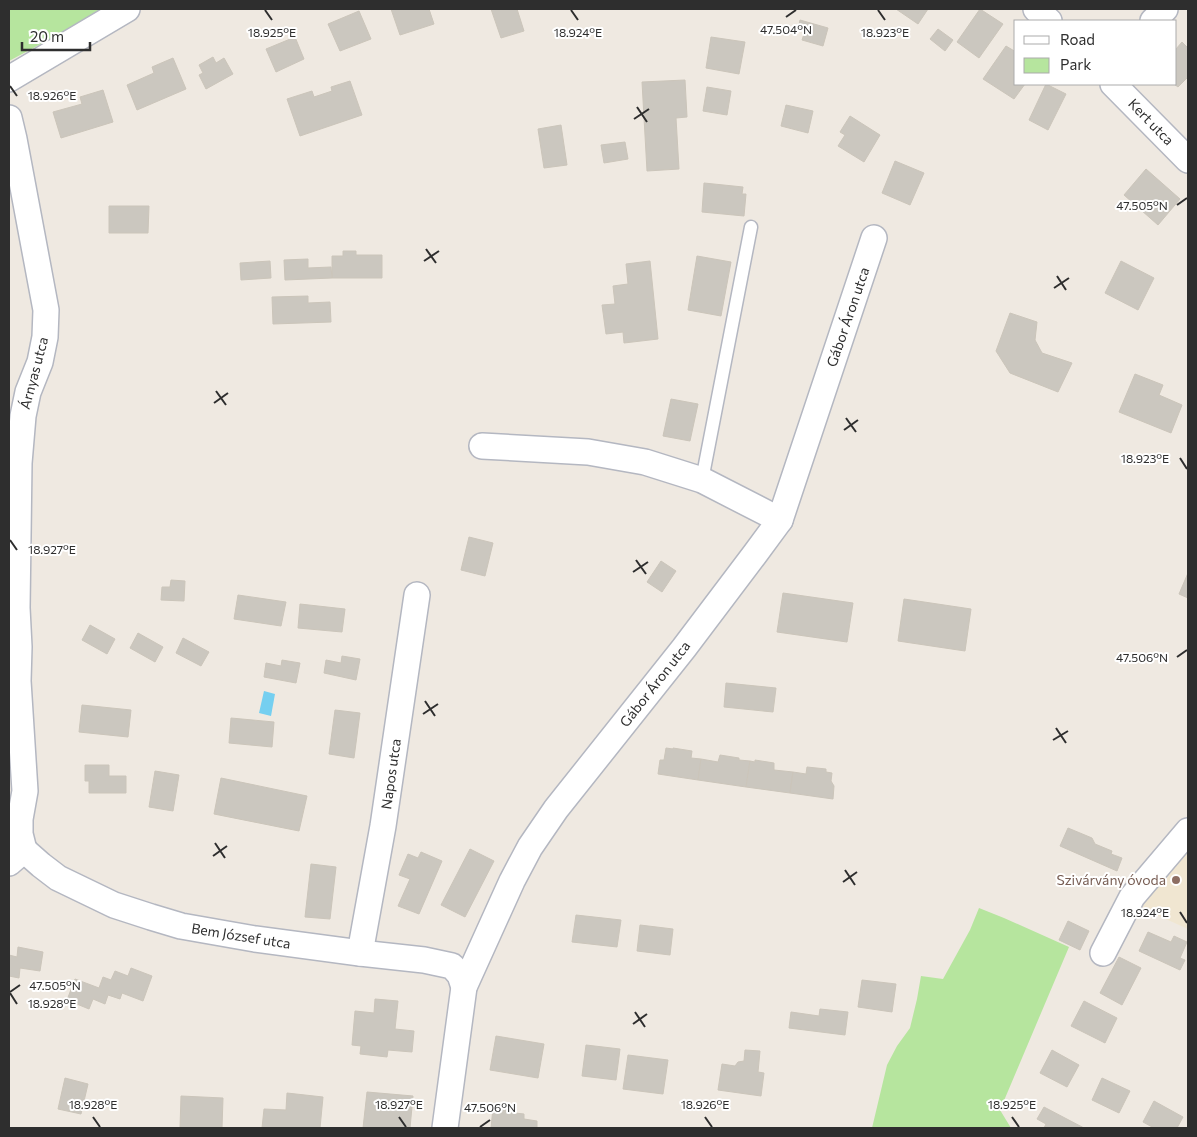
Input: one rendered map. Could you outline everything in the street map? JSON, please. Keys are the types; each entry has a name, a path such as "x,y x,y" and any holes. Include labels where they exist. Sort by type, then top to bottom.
{"street":[{"path":"9,79 127,9"},
{"path":"1036,9 1048,20"},
{"path":"1154,20 1165,9"},
{"name":"Kert utca","path":"1114,85 1188,160"},
{"name":"Árnyas utca","path":"9,118 46,310 45,337 40,362 28,392 23,416 18,463 16,608 19,647 18,681 25,791 16,857"},
{"name":"Gábor Áron utca","path":"445,1128 464,987 512,881 530,847 556,809 684,648 780,520 874,238"},
{"path":"482,446 588,452 645,462 702,480 780,520"},
{"name":"Napos utca","path":"360,953 383,826 417,595"},
{"path":"1103,953 1132,897 1188,831"},
{"name":"Bem József utca","path":"16,857 114,905 159,920 255,939 424,960 452,966 460,975 464,987"}],"lane":[{"path":"702,480 751,226"}],"shaded area":[{"name":"Szivárvány óvoda","path":"1188,852 1188,929 1139,907"}],"green space":[{"path":"9,9 106,9 9,61"},
{"path":"979,908 1069,947 1000,1110 1011,1128 872,1128 887,1065 897,1046 910,1028 921,976 943,979 970,930"}],"water":[{"path":"264,691 275,694 271,716 259,713"}],"building":[{"path":"391,9 429,9 434,24 400,35"},
{"path":"491,9 517,9 524,31 501,38"},
{"path":"896,9 928,9 918,24"},
{"path":"980,9 1003,24 979,58 957,42"},
{"path":"359,11 371,39 340,51 328,24"},
{"path":"800,20 828,28 823,46 802,40 805,31 798,29"},
{"path":"938,29 953,40 945,51 930,39"},
{"path":"295,37 304,59 276,72 266,49"},
{"path":"711,37 745,42 739,74 706,68"},
{"path":"1182,42 1188,48 1188,77 1178,87 1175,85 1177,85 1177,48"},
{"path":"1006,46 1014,51 1014,85 1024,85 1014,99 983,79"},
{"path":"213,57 216,63 224,58 233,74 206,89 199,75 203,73 199,65"},
{"path":"173,58 186,89 137,110 127,85 154,73 152,67"},
{"path":"685,80 687,117 676,118 679,169 647,171 642,82"},
{"path":"350,81 362,115 300,136 287,99 312,91 314,97 332,91 331,87"},
{"path":"1046,85 1066,94 1048,130 1029,120"},
{"path":"707,87 731,91 727,115 703,111"},
{"path":"103,90 113,122 61,138 53,112 82,104 80,97"},
{"path":"786,105 813,111 808,133 781,126"},
{"path":"850,116 880,135 864,162 838,146 845,135 840,132"},
{"path":"561,125 567,165 544,168 538,129"},
{"path":"625,142 628,159 604,163 601,145"},
{"path":"895,161 924,173 910,205 882,193"},
{"path":"1146,169 1180,199 1158,225 1124,195"},
{"path":"704,183 743,187 742,194 746,194 744,216 702,212"},
{"path":"109,206 149,206 148,233 109,233"},
{"path":"343,251 356,251 356,255 382,255 382,278 332,278 332,256 343,256"},
{"path":"697,256 731,262 721,316 688,310"},
{"path":"308,259 308,268 331,267 332,278 285,280 284,260"},
{"path":"270,261 271,278 241,280 240,263"},
{"path":"650,261 658,339 624,343 623,332 606,334 602,305 615,304 613,286 628,284 626,264"},
{"path":"1121,261 1154,278 1138,310 1105,293"},
{"path":"308,296 308,303 330,302 331,322 273,324 272,297"},
{"path":"1010,313 1037,322 1035,340 1042,353 1072,363 1058,392 1010,373 996,351"},
{"path":"1135,374 1163,385 1159,395 1182,405 1171,433 1119,412"},
{"path":"671,399 698,404 690,441 663,436"},
{"path":"469,537 493,543 485,576 461,570"},
{"path":"661,561 676,571 662,592 647,582"},
{"path":"1188,573 1188,598 1179,594"},
{"path":"171,580 185,581 184,601 161,600 162,587 170,587"},
{"path":"783,593 853,603 847,642 777,632"},
{"path":"238,595 286,602 281,626 234,619"},
{"path":"904,599 971,609 965,651 898,641"},
{"path":"300,604 345,609 342,632 298,628"},
{"path":"90,625 115,639 107,654 82,640"},
{"path":"138,633 163,647 155,662 130,648"},
{"path":"183,638 209,652 201,666 176,653"},
{"path":"342,656 360,659 356,680 324,673 326,660 341,663"},
{"path":"282,660 300,663 296,683 264,677 266,663 281,666"},
{"path":"726,683 776,688 773,712 724,707"},
{"path":"82,705 131,710 128,737 79,732"},
{"path":"335,710 360,713 354,758 329,754"},
{"path":"231,718 274,722 272,747 229,743"},
{"path":"666,748 692,751 691,758 701,759 698,780 658,774 660,760 664,760"},
{"path":"720,755 750,761 746,787 698,780 701,759 718,762"},
{"path":"755,760 774,763 774,770 793,772 790,793 746,787 750,761 755,762"},
{"path":"85,765 109,765 109,776 126,776 126,793 89,793 89,781 85,781"},
{"path":"807,767 826,769 826,772 832,773 833,799 790,793 793,772 806,774"},
{"path":"155,771 179,775 173,811 149,807"},
{"path":"221,778 307,796 299,831 214,814"},
{"path":"1068,828 1092,838 1095,844 1112,851 1111,854 1122,858 1117,871 1060,846"},
{"path":"470,849 494,861 465,917 441,905"},
{"path":"421,852 442,861 419,914 398,906 410,879 399,875 408,854 418,858"},
{"path":"311,864 336,867 330,919 305,917"},
{"path":"576,915 621,920 617,947 572,942"},
{"path":"1068,921 1089,931 1080,950 1059,940"},
{"path":"640,925 673,929 670,955 637,951"},
{"path":"1148,932 1171,942 1174,936 1187,942 1180,958 1185,960 1180,970 1139,951"},
{"path":"18,947 43,952 40,971 20,968 19,978 9,976 9,955 17,957"},
{"path":"1119,957 1141,968 1122,1005 1100,993"},
{"path":"131,968 152,976 143,1001 122,993 120,999 108,995 105,1004 93,999 89,1009 67,1000 75,979 99,988 103,977 111,980 115,971 128,976"},
{"path":"862,980 896,984 892,1012 858,1007"},
{"path":"375,999 398,1001 395,1029 414,1031 412,1052 388,1050 387,1057 360,1054 361,1046 352,1045 355,1011 374,1013"},
{"path":"1084,1001 1117,1018 1105,1043 1071,1026"},
{"path":"820,1009 848,1012 845,1035 789,1028 791,1012 819,1016"},
{"path":"496,1036 544,1044 538,1078 490,1070"},
{"path":"586,1045 620,1049 616,1080 582,1076"},
{"path":"745,1050 760,1051 758,1072 764,1073 761,1096 718,1090 722,1064 735,1066 738,1062 744,1061"},
{"path":"1052,1050 1079,1065 1067,1087 1040,1073"},
{"path":"628,1055 668,1060 663,1094 623,1089"},
{"path":"65,1078 88,1084 81,1114 58,1109"},
{"path":"1102,1078 1130,1091 1119,1113 1092,1100"},
{"path":"367,1092 413,1096 410,1128 363,1128"},
{"path":"287,1093 323,1097 320,1128 262,1128 264,1109 286,1110"},
{"path":"181,1096 223,1098 222,1128 180,1128"},
{"path":"1154,1101 1183,1117 1177,1128 1154,1128 1143,1122"},
{"path":"1044,1107 1084,1128 1044,1128 1046,1124 1037,1119"},
{"path":"493,1108 516,1110 515,1113 524,1114 524,1119 537,1121 537,1128 491,1128"}],"place":[{"name":"Szivárvány óvoda","path":"1176,880"}]}
